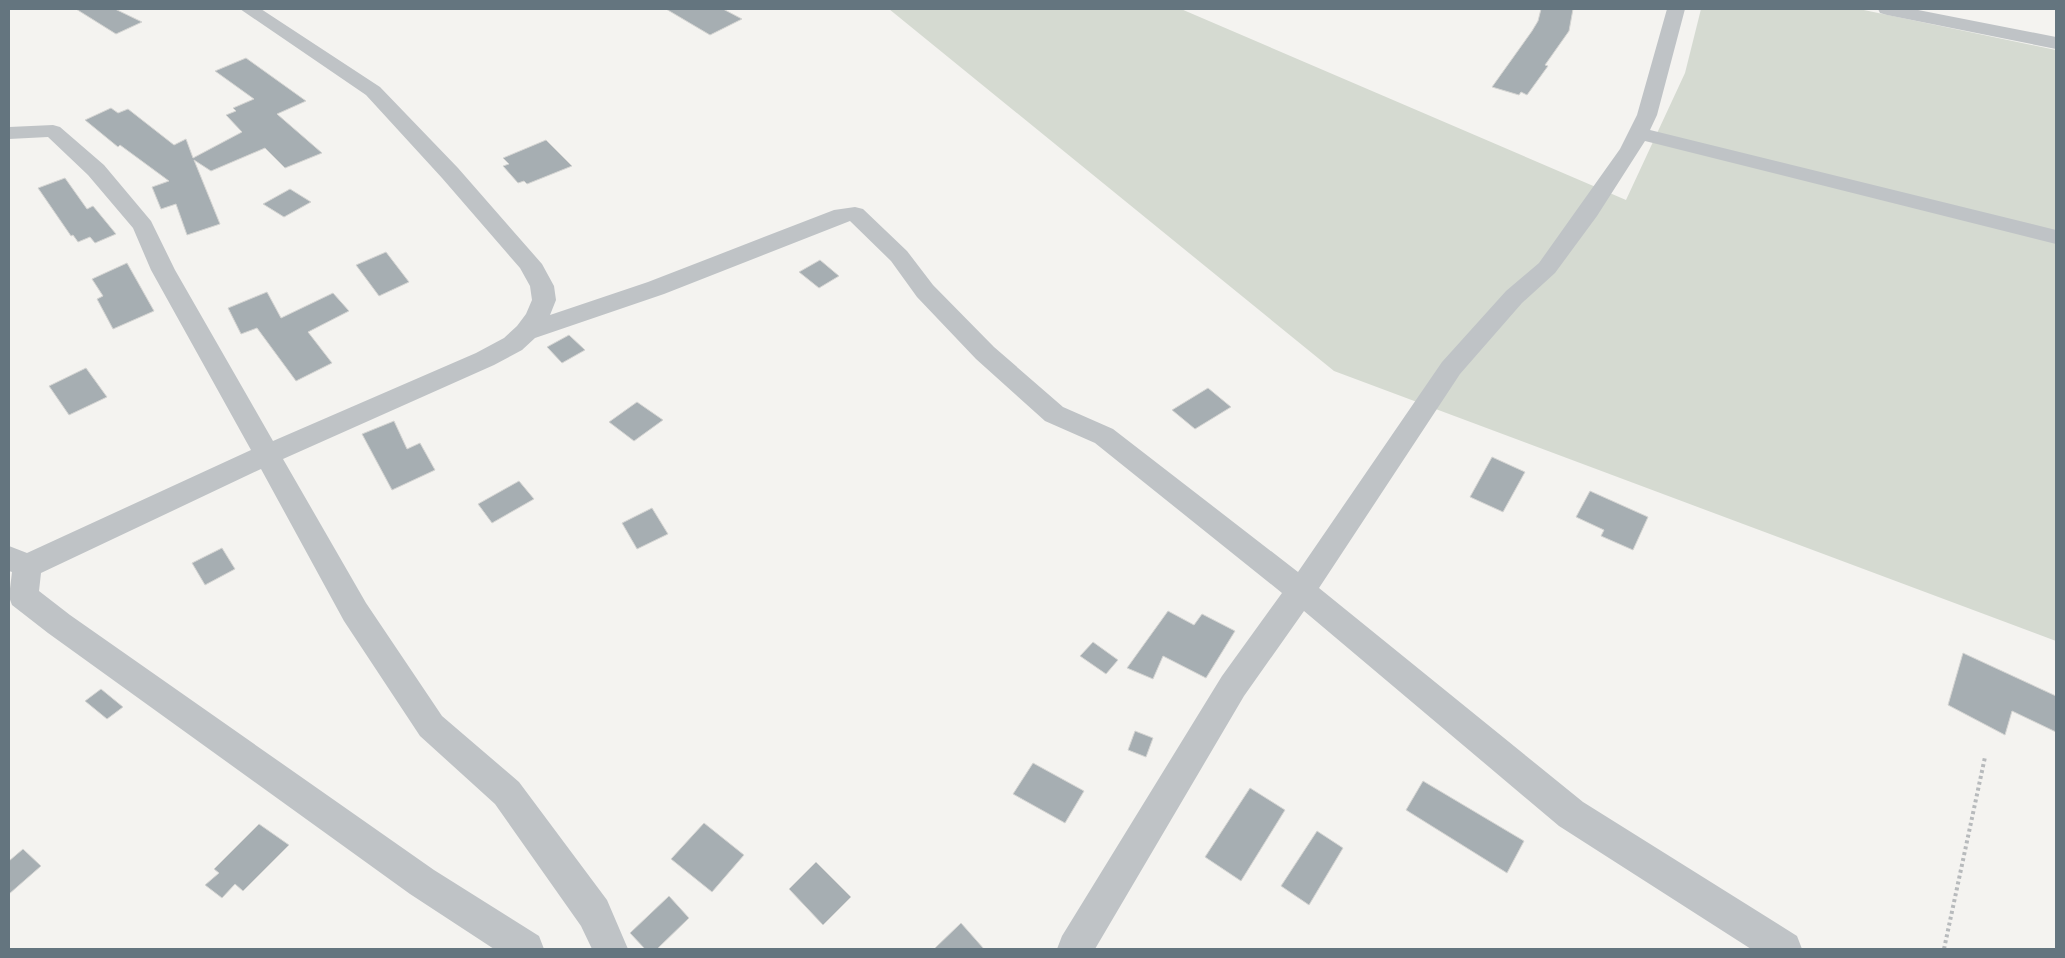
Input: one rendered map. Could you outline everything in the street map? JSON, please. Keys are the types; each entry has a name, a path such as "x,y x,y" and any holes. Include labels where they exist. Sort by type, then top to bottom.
{"street":[{"path":"249,9 373,91 450,173 525,258 542,286 544,300 537,316 526,332 513,344 485,359 266,455 15,570 23,596 59,624 422,882 526,949"},
{"path":"1075,949 1233,686 1301,591 1451,368 1514,297 1546,268 1590,211 1631,149 1647,115 1676,9"},
{"path":"1887,9 2056,43"},
{"path":"9,133 53,131 73,147 96,170 144,226 163,270 355,612 431,726 507,793 594,913 610,949"},
{"path":"1638,133 2056,237"},
{"path":"526,332 656,288 842,215 855,214 899,256 925,291 985,353 1054,414 1104,436 1301,591 1571,814 1784,949"}],"path":[{"path":"1944,949 1985,757"}],"shaded area":[{"path":"889,9 1181,9 1626,200 1685,73 1701,9 1859,9 2056,50 2056,641 1334,371"}],"building":[{"path":"76,9 115,9 142,22 116,34"},
{"path":"666,9 723,9 742,19 710,35"},
{"path":"1541,9 1573,9 1569,31 1545,65 1548,66 1527,95 1521,92 1519,95 1492,87 1532,31 1538,21"},
{"path":"246,58 306,101 277,114 322,153 285,168 265,148 211,171 194,160 220,224 187,235 176,204 161,209 152,187 169,181 120,145 118,147 85,120 111,108 118,113 128,109 174,145 186,139 193,158 242,132 226,115 236,111 233,108 254,99 215,71"},
{"path":"546,140 572,166 527,184 524,181 518,183 503,166 509,164 503,158"},
{"path":"65,178 87,209 93,206 116,234 95,243 90,237 78,242 73,235 71,236 38,188"},
{"path":"290,189 311,202 284,217 263,204"},
{"path":"386,252 409,282 379,296 356,265"},
{"path":"820,260 839,276 819,288 799,272"},
{"path":"127,263 154,311 113,329 97,299 103,296 92,279"},
{"path":"267,292 281,318 333,293 349,311 308,332 332,363 296,381 257,328 241,334 228,308"},
{"path":"569,335 585,350 562,363 547,347"},
{"path":"86,368 107,397 69,415 49,386"},
{"path":"1208,388 1231,407 1195,429 1172,410"},
{"path":"637,402 663,420 634,441 609,422"},
{"path":"394,421 407,449 420,443 435,470 392,490 362,434"},
{"path":"1492,457 1525,472 1503,512 1470,497"},
{"path":"519,481 534,499 492,523 478,504"},
{"path":"1590,491 1648,517 1633,550 1601,536 1604,530 1576,517"},
{"path":"652,508 668,534 637,549 622,523"},
{"path":"222,548 235,569 205,585 192,563"},
{"path":"1168,611 1194,625 1202,614 1235,631 1206,678 1163,656 1153,679 1127,668"},
{"path":"1093,642 1118,660 1106,674 1080,656"},
{"path":"1963,653 2056,696 2056,732 2012,711 2005,735 1948,705"},
{"path":"101,689 123,707 107,719 85,701"},
{"path":"1135,731 1153,738 1146,757 1128,750"},
{"path":"1033,763 1084,791 1065,823 1013,794"},
{"path":"1423,781 1524,841 1507,873 1406,810"},
{"path":"1250,788 1285,810 1241,881 1205,857"},
{"path":"704,823 744,855 712,892 671,859"},
{"path":"259,824 289,845 243,891 235,884 222,898 205,885 219,873 214,869"},
{"path":"1317,831 1343,848 1309,905 1281,886"},
{"path":"23,849 41,866 9,894 9,861"},
{"path":"816,862 851,897 823,925 789,889"},
{"path":"669,896 689,918 657,949 645,949 630,933"},
{"path":"961,923 984,949 934,949"}]}
